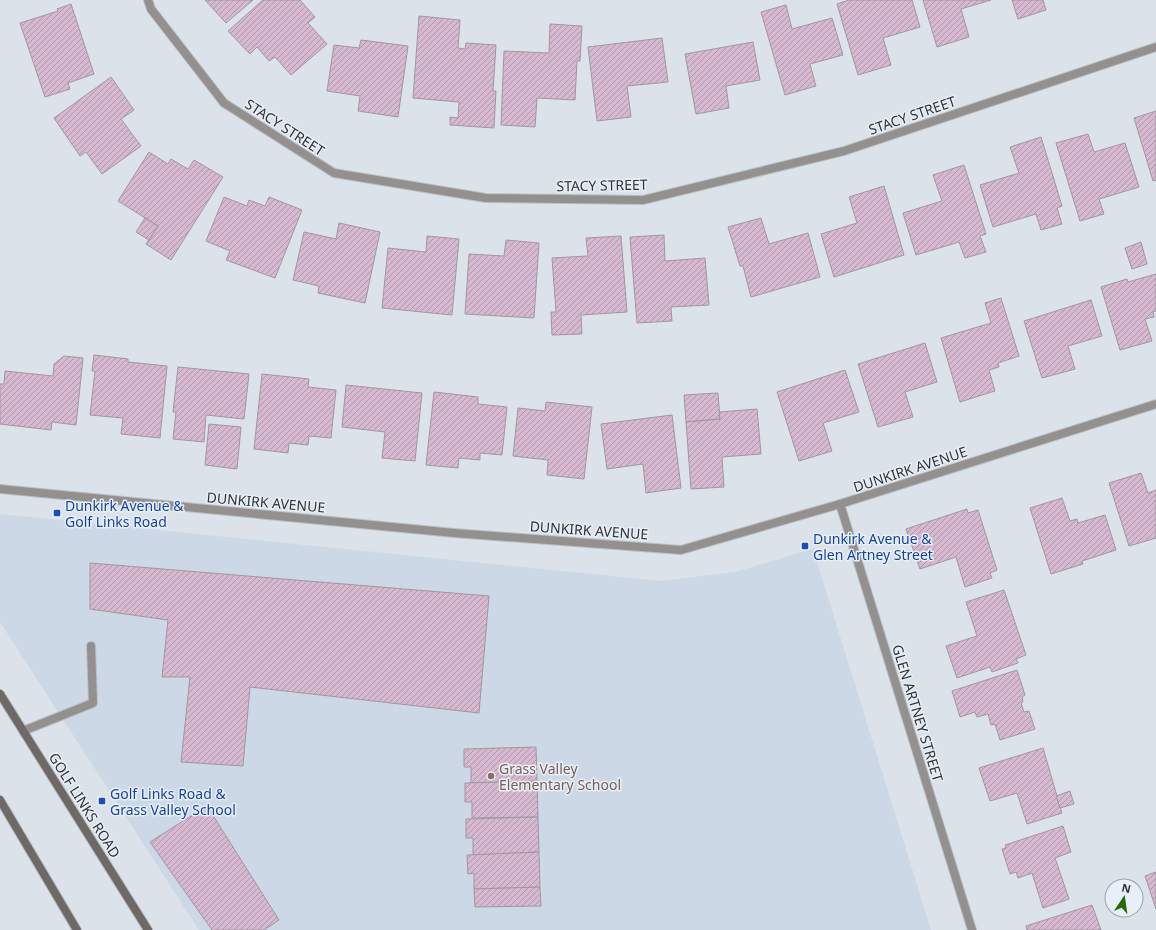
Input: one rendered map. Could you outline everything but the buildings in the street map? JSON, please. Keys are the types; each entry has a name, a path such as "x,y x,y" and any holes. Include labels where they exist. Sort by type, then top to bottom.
{"main road":[{"name":"GOLF LINKS ROAD","path":"0,694 148,930"},
{"path":"0,800 77,930"}],"street":[{"name":"STACY STREET","path":"148,0 151,9 224,103 334,173 486,198 643,200 844,151 1156,46"},
{"name":"DUNKIRK AVENUE","path":"0,489 454,533 681,550 840,504 1156,404"},
{"name":"GLEN ARTNEY STREET","path":"840,504 972,930"},
{"path":"23,731 93,703 91,646"}],"shaded area":[{"name":"Grass Valley Elementary School","path":"0,514 661,581 735,572 813,549 931,930 199,930 0,622"}],"place":[{"name":"Dunkirk Avenue & Golf Links Road","path":"57,513"},
{"name":"Dunkirk Avenue & Glen Artney Street","path":"805,546"},
{"name":"Grass Valley Elementary School","path":"491,776"},
{"name":"Golf Links Road & Grass Valley School","path":"102,801"}]}
